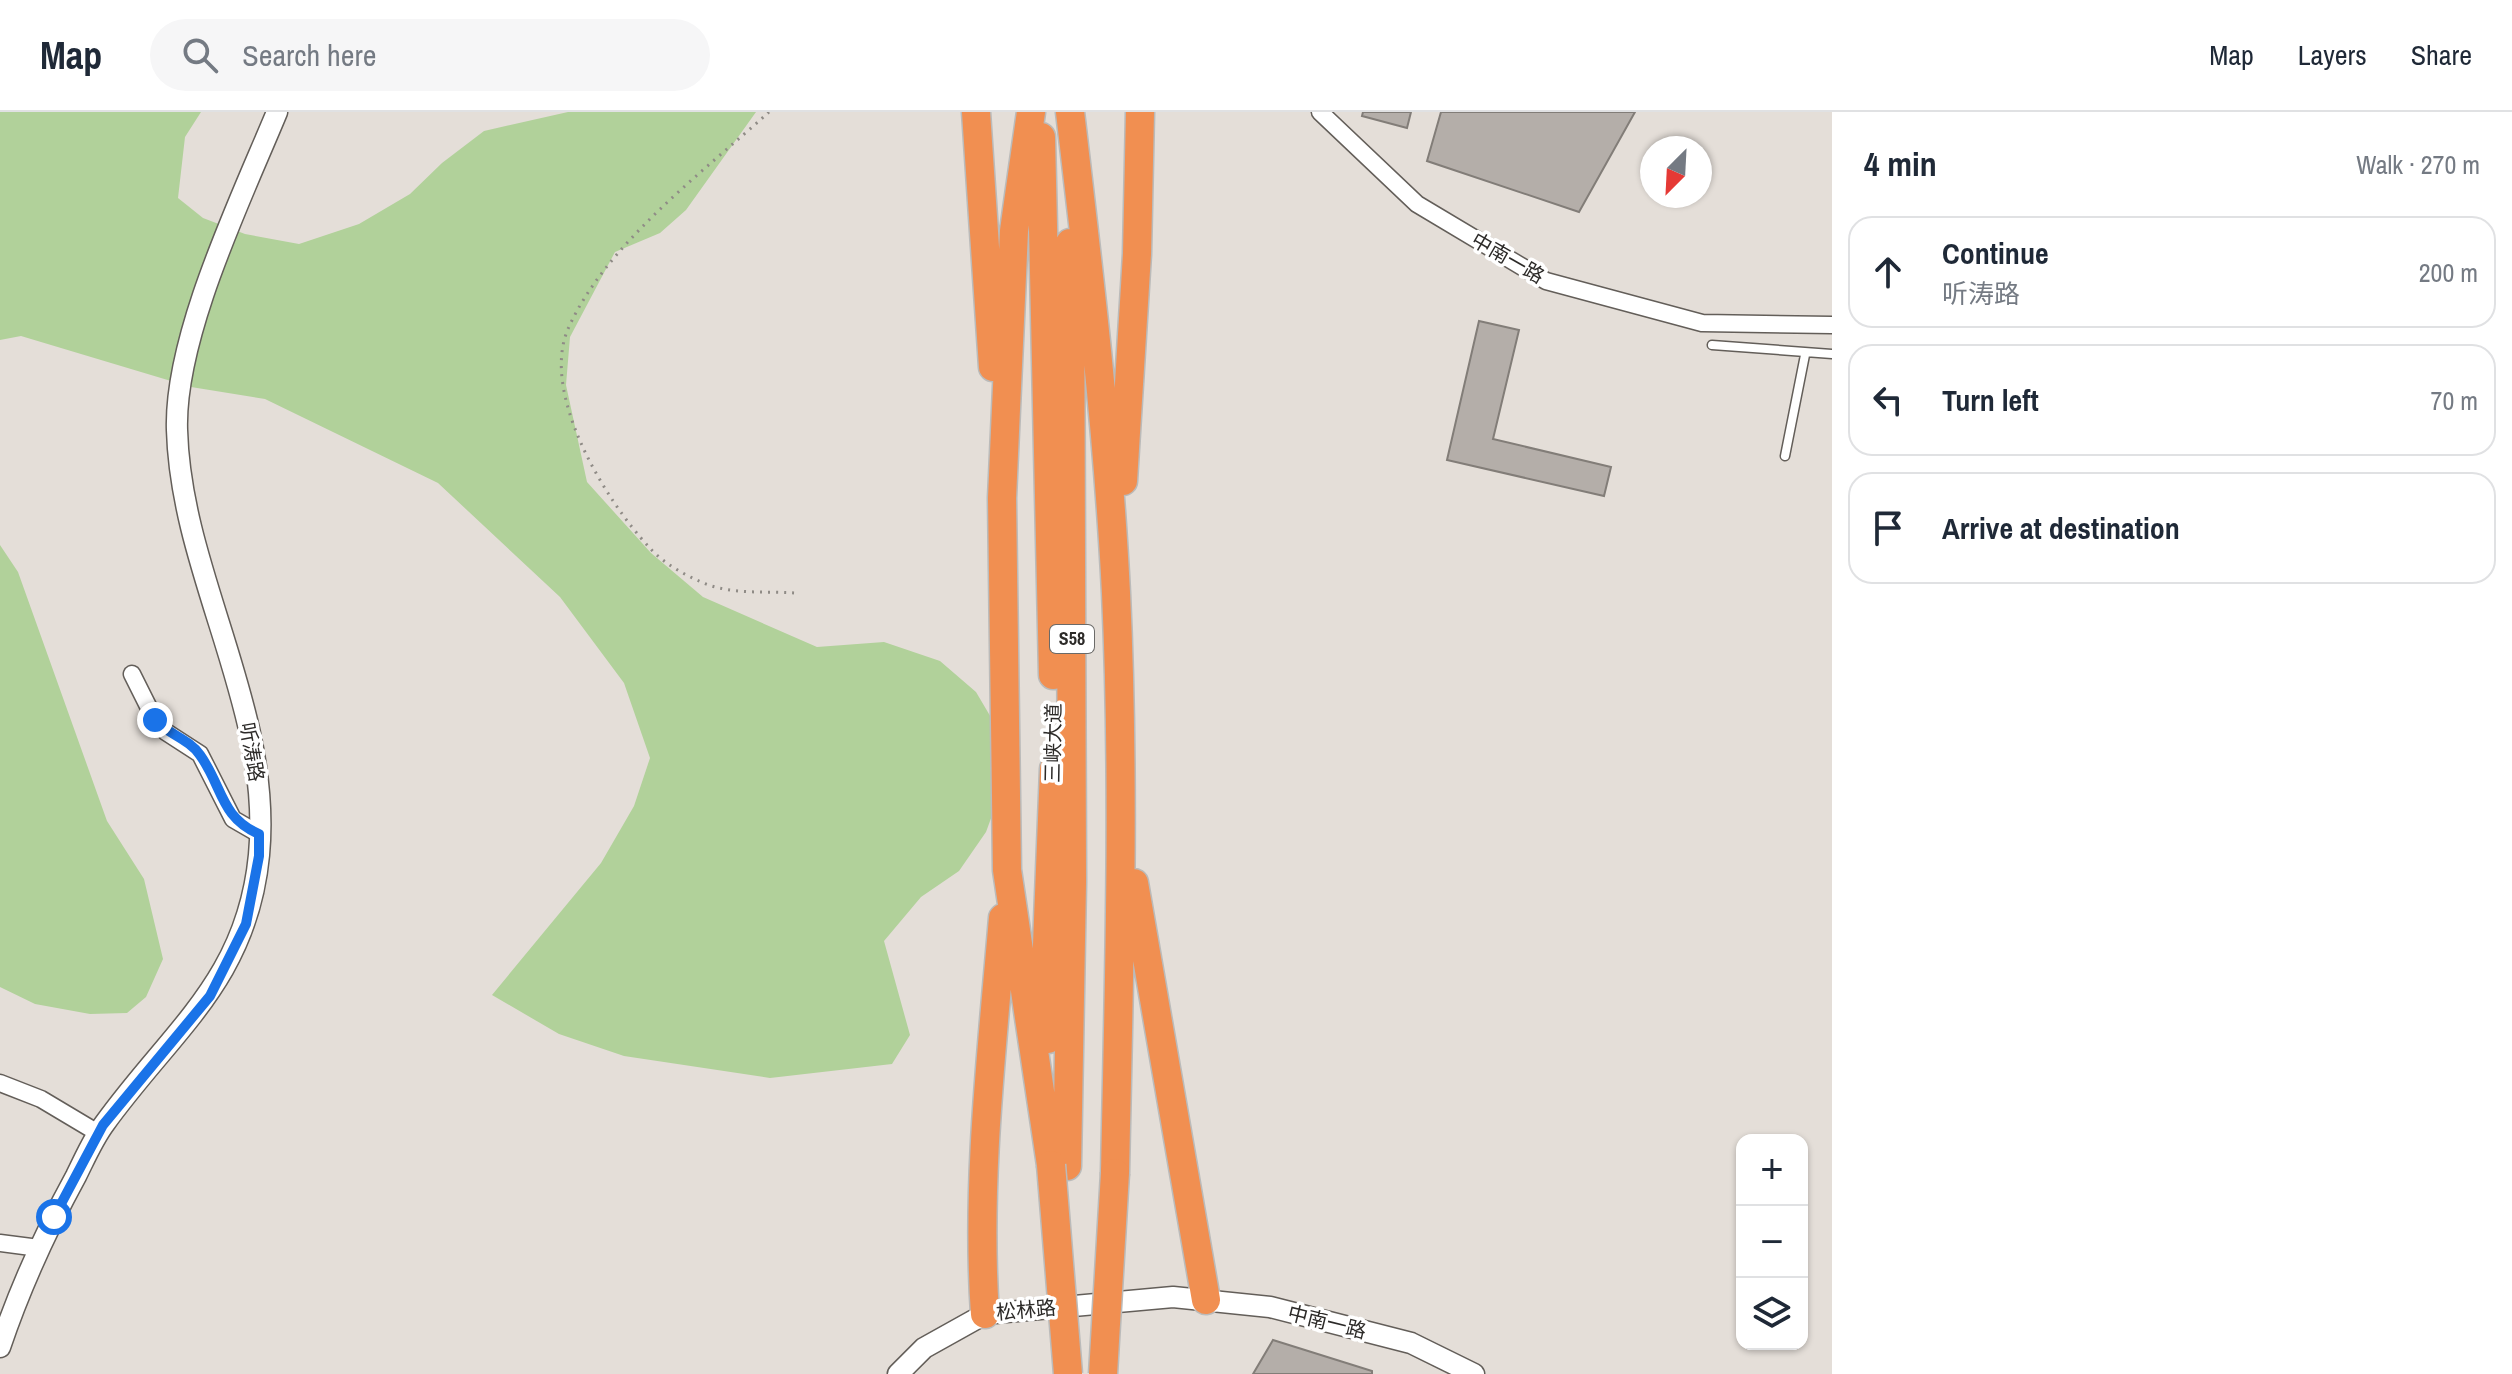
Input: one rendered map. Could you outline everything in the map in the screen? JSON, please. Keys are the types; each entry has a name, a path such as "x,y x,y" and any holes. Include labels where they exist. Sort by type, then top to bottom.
{"highway":[{"path":"976,112 1002,498 1007,870 988,1097 982,1269 985,1314"},
{"path":"1002,498 1014,231 1031,112"},
{"name":"三峡大道","path":"1041,112 1055,741 1046,970 1068,1374"},
{"path":"1068,112 1098,338 1116,593 1120,792 1115,1173 1103,1374"},
{"name":"三峡大道","path":"1068,112 1072,515 1059,1166 1084,1374"},
{"path":"1116,593 1137,254 1140,112"},
{"path":"1120,792 1206,1300"},
{"path":"1007,870 1059,1166"}],"street":[{"name":"听涛路","path":"0,1347 39,1248 98,1133 210,996 246,924 259,856 260,794 245,711 187,511 177,428 178,396 188,348 277,112"},
{"name":"中南一路","path":"1320,112 1417,204 1546,281 1702,323 1832,325"},
{"path":"132,674 155,720 166,732 200,754 233,819 259,834"},
{"path":"0,1083 41,1099 98,1133"},
{"path":"0,1243 39,1248"},
{"name":"中南一路","path":"1173,1297 1270,1307 1411,1343 1474,1374"},
{"name":"松林路","path":"898,1374 924,1348 985,1314 1173,1297"}],"lane":[{"path":"1712,345 1805,355 1832,354"},
{"path":"1785,456 1805,355"}],"path":[{"path":"769,112 616,256 569,326 562,358 566,398 588,460 606,493 650,549 676,570 703,583 730,590 795,593"}],"green space":[{"path":"0,112 201,112 185,137 178,198 203,218 245,234 299,244 359,224 410,194 442,163 484,131 568,112 756,112 686,210 660,233 615,252 570,337 566,385 587,482 651,553 703,597 817,647 884,642 940,661 976,692 999,731 1005,780 986,832 959,871 921,897 884,941 910,1035 892,1064 770,1078 624,1056 559,1034 492,995 601,863 634,806 650,758 624,683 560,597 438,483 265,399 191,387 21,336 0,340"},
{"path":"0,545 18,572 107,821 144,879 163,959 146,997 127,1013 90,1014 35,1004 0,987"}],"building":[{"path":"1363,112 1411,112 1407,128 1362,116"},
{"path":"1441,112 1635,112 1579,212 1427,161"},
{"path":"1479,321 1519,330 1493,439 1611,467 1604,496 1447,460"},
{"path":"1273,1340 1372,1371 1372,1374 1253,1374"}],"route":[{"path":"54,1217 103,1125 210,996 246,924 259,856 259,834 233,819 200,754 190,744 166,732 155,720"}]}
